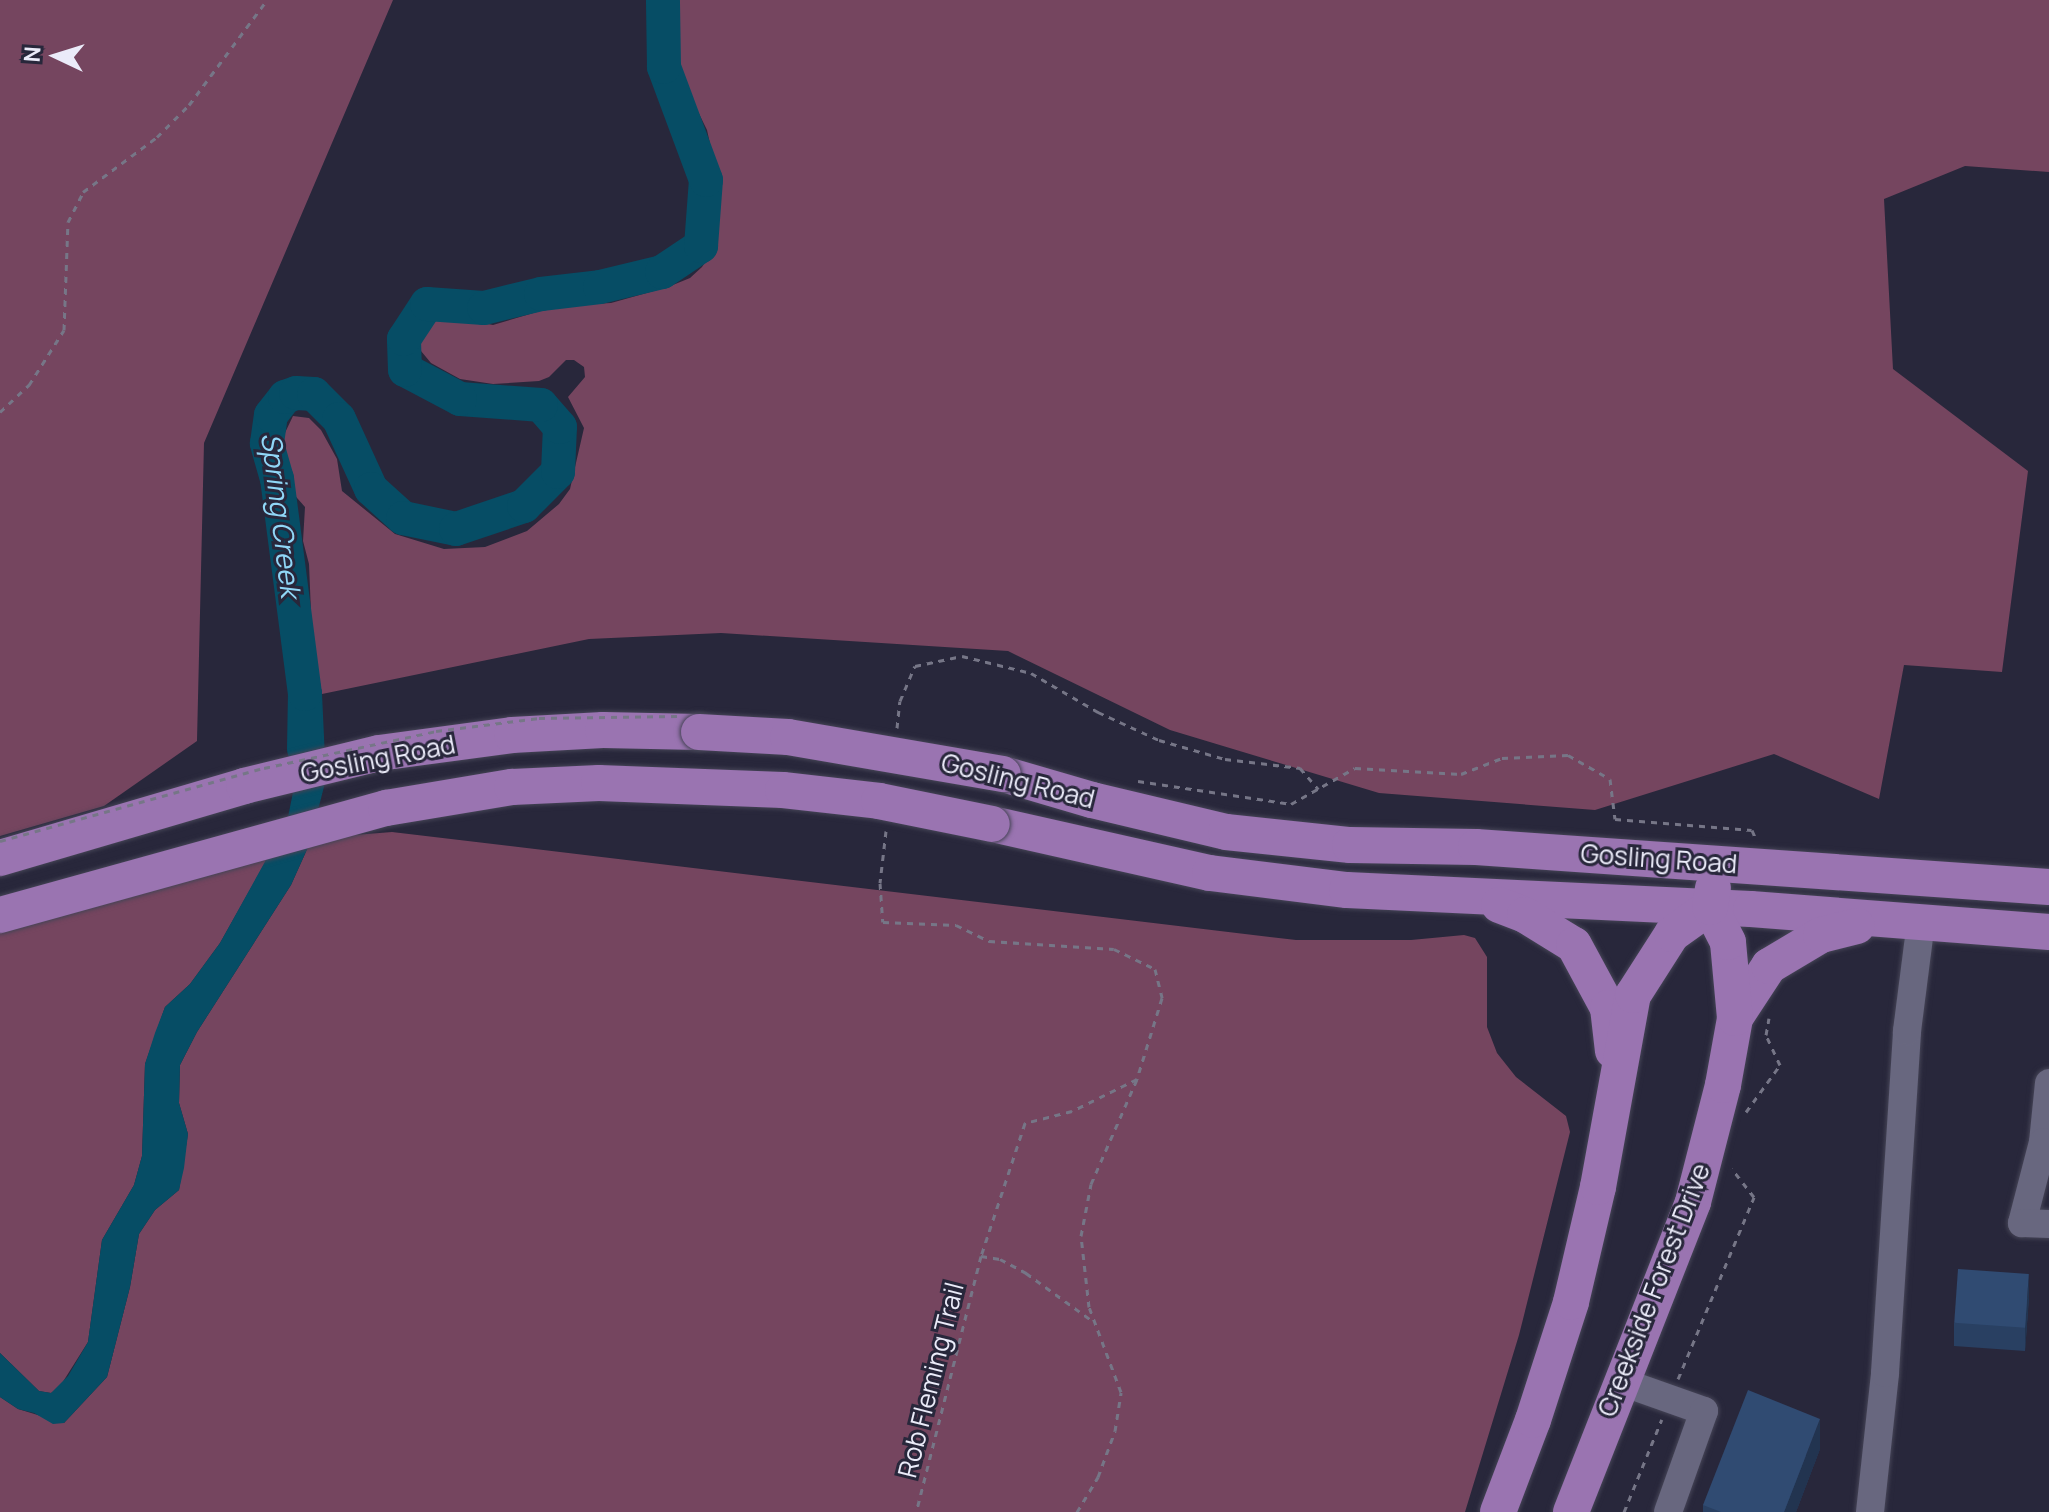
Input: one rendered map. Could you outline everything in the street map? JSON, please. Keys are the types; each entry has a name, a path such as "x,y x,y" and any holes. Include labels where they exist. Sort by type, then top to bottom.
{"main road":[{"name":"Gosling Road","path":"0,858 244,786 379,753 512,735 603,730 788,737 1003,774 1092,800 1226,832 1350,845 1476,847 2049,887"},
{"name":"Gosling Road","path":"0,915 386,808 512,787 599,783 783,790 879,801 1210,873 1347,890 1710,907 2049,932"},
{"path":"1498,1512 1533,1420 1571,1302 1598,1187 1615,1080 1633,995 1672,934 1710,907 1716,863"},
{"path":"1471,896 1525,915 1574,945 1608,1008 1615,1080"},
{"name":"Creekside Forest Drive","path":"1571,1512 1693,1202 1723,1085 1735,1018 1728,942 1710,907"},
{"name":"Creekside Forest Drive","path":"1735,1018 1769,966 1821,935 1882,920"}],"lane":[{"path":"1870,1512 1885,1373 1907,1031 1921,921"},
{"path":"2049,1083 2043,1142 2022,1223 2049,1224"},
{"path":"1622,1382 1704,1411 1668,1512"}],"path":[{"path":"0,412 29,385 64,330 68,222 83,192 157,137 189,105 267,0"},
{"path":"896,731 900,701 915,666 962,656 1031,673 1098,712 1159,740 1225,759 1300,768 1318,789"},
{"path":"0,841 264,768 436,731 539,718 680,716"},
{"path":"1127,779 1291,804 1355,768 1461,774 1502,758 1568,755 1610,779 1615,819 1752,830 1759,847 1757,865"},
{"path":"887,822 880,883 883,922 956,925 989,941 1114,949 1155,969 1162,998 1137,1079 1091,1184 1081,1236 1089,1307 1121,1392 1115,1431 1098,1477 1077,1512"},
{"path":"1744,1114 1780,1065 1766,1035 1774,991 1761,978"},
{"name":"Rob Fleming Trail","path":"916,1512 981,1256 1025,1123 1072,1111 1137,1079"},
{"path":"1624,1512 1754,1197 1732,1169 1735,1155"},
{"name":"Rob Fleming Trail","path":"981,1256 1000,1259 1026,1273 1096,1324"}],"shaded area":[{"path":"0,0 393,0 204,443 197,741 104,806 0,836"},
{"path":"679,0 2049,0 2049,172 1965,166 1884,199 1893,369 2028,471 2002,672 1904,665 1879,799 1774,754 1595,810 1379,793 1170,730 1008,651 721,633 589,639 322,694 312,637 309,564 303,541 305,507 290,490 283,437 293,416 309,418 321,430 337,459 342,491 395,534 444,549 485,547 527,531 559,504 570,489 584,428 568,397 585,377 584,367 574,360 566,360 549,377 539,381 493,384 460,379 431,363 421,351 418,335 430,319 445,316 493,325 557,306 611,303 668,287 690,278 702,267 712,252 720,189 707,130 675,65"},
{"path":"392,832 1296,940 1411,940 1464,935 1475,938 1487,957 1487,1027 1497,1053 1516,1077 1566,1116 1570,1132 1519,1335 1465,1512 0,1512 0,1397 18,1409 64,1423 107,1377 130,1287 139,1234 155,1210 179,1190 188,1134 179,1103 180,1065 197,1032 291,885 309,845 354,835"},
{"path":"270,854 220,943 190,984 165,1007 145,1064 142,1156 134,1185 102,1240 88,1342 59,1388 51,1393 39,1391 0,1353 0,930"}],"water":[{"path":"322,694 326,779 309,845 291,885 197,1032 180,1065 179,1103 188,1134 179,1190 155,1210 139,1234 130,1287 107,1377 64,1423 53,1424 34,1413 18,1409 0,1397 0,1353 39,1391 51,1393 68,1376 88,1342 102,1240 134,1185 142,1156 145,1064 155,1033 165,1007 190,984 220,943 287,822 294,787 289,715"}],"building":[{"path":"1958,1269 2029,1274 2025,1328 1954,1323"},
{"path":"1748,1390 1820,1419 1784,1512 1721,1512 1703,1505"}],"waterway":[{"name":"Spring Creek","path":"304,749 305,694 277,479 267,443 271,415 285,397 296,393 314,394 339,419 371,489 403,518 456,529 524,506 558,472 560,427 541,405 460,399 405,370 404,339 427,304 484,308 541,294 600,287 662,272 701,246 706,180 664,67 663,0"}]}
